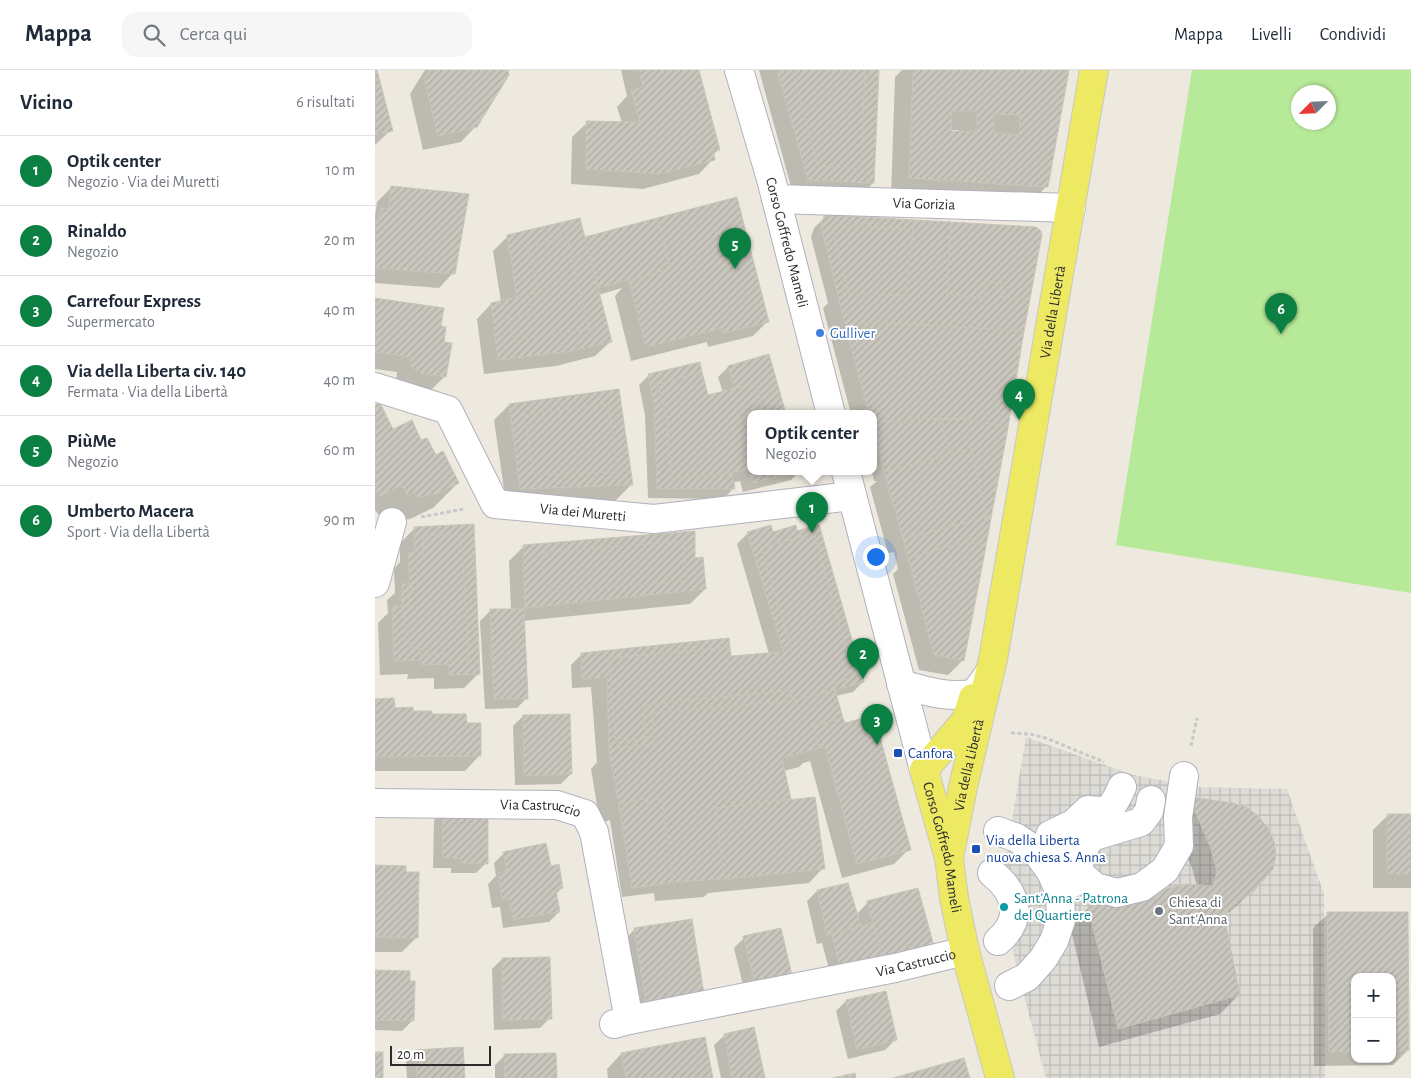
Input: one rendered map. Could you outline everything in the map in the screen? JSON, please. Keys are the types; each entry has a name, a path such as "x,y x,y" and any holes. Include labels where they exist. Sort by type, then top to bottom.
{"main road":[{"name":"Via della Libertà","path":"949,858 1071,208 1094,70"},
{"name":"Via della Libertà","path":"924,770 965,720 982,682"},
{"name":"Corso Goffredo Mameli","path":"924,770 949,858 954,898 965,951 1000,1078"}],"street":[{"name":"Corso Goffredo Mameli","path":"739,70 776,199 830,410"},
{"name":"Via Gorizia","path":"776,199 1071,208"},
{"path":"375,387 448,410 495,504"},
{"name":"Corso Goffredo Mameli","path":"849,484 924,770"},
{"name":"Via dei Muretti","path":"495,504 654,519 849,484"},
{"path":"375,583 392,522"},
{"path":"901,684 924,691 961,696 982,682"},
{"path":"1122,787 1117,800 1107,810 1099,812 1088,810 1073,824 1050,836 1062,845 1077,871 1095,887 1117,893 1142,888 1165,870 1179,846 1178,817 1184,776"},
{"path":"1060,893 1073,883 1084,848 1091,837 1141,822 1149,811 1151,800"},
{"name":"Via Castruccio","path":"375,803 557,805 585,814 594,832 621,1022 895,968 965,951"},
{"path":"998,831 1017,838 1036,850 1051,872 1060,893 1061,920 1054,942 1043,959 1027,977 1009,986"},
{"path":"992,874 1002,881 1015,904 1014,921 1006,934 998,941"}],"path":[{"path":"392,522 495,504"},
{"path":"1011,733 1031,734 1055,741"}],"green space":[{"path":"1192,70 1411,70 1411,593 1116,545"}],"shaded area":[{"path":"1026,737 1133,775 1198,787 1287,789 1324,894 1325,1078 1046,1078 1017,970 1008,927 1003,873"}],"building":[{"path":"375,70 377,70 393,131 375,135"},
{"path":"430,70 508,70 509,75 477,127 438,136 424,78"},
{"path":"639,70 699,70 720,150 713,151 715,160 659,174 586,169 586,121 640,122 631,91 643,87"},
{"path":"777,70 879,70 874,183 808,180"},
{"path":"792,70 865,70 861,169 818,166"},
{"path":"913,70 1069,70 1048,187 909,178","holes":["952,111 977,111 976,132 951,131","994,114 1020,115 1019,135 993,133"]},
{"path":"391,186 469,194 455,274 375,268 375,220 379,221 381,208 389,209"},
{"path":"737,197 769,322 723,333 722,328 646,347 629,280 670,269 657,218"},
{"path":"824,216 914,220 913,230 838,225 833,232 849,293 837,292 821,226"},
{"path":"580,218 612,342 572,351 498,360 491,303 517,297 507,235"},
{"path":"657,218 670,269 598,288 585,237"},
{"path":"914,220 951,222 947,294 985,298 986,281 1003,283 1001,297 1030,299 1024,331 868,322 846,329 837,292 905,296"},
{"path":"951,222 1036,227 1041,231 1030,299 1001,297 1003,283 986,281 985,298 947,294"},
{"path":"838,225 913,230 905,296 849,293 833,232"},
{"path":"567,237 589,329 514,341 509,318 533,313 528,295 540,292 527,247"},
{"path":"375,298 444,308 441,326 446,327 444,342 452,343 446,377 420,373 410,366 411,357 375,352"},
{"path":"868,322 1024,331 1008,428 966,419 906,418 906,423 877,420 877,410 868,410 846,329"},
{"path":"769,354 785,410 763,410 756,383 735,389 728,366"},
{"path":"700,362 702,372 658,384 667,418 672,478 732,473 735,489 657,489 654,404 648,374"},
{"path":"702,372 708,395 756,383 763,410 747,410 747,469 732,473 672,478 667,418 658,384"},
{"path":"619,389 633,485 520,489 509,404"},
{"path":"380,403 393,429 412,420 421,440 427,438 436,455 443,451 459,483 436,494 416,497 414,492 408,496 401,485 379,497 375,488 375,405"},
{"path":"608,404 618,472 534,475 524,415"},
{"path":"906,418 941,419 950,454 884,472 877,445 877,420 906,423"},
{"path":"941,419 966,419 1008,428 991,518 987,517 971,448 950,454"},
{"path":"971,448 987,517 903,539 884,472"},
{"path":"751,475 784,475 753,483"},
{"path":"987,517 991,518 986,546 965,542 908,558 903,539"},
{"path":"474,524 480,674 449,675 449,664 422,665 422,660 394,661 392,607 402,606 402,584 410,584 408,553 415,552 414,527"},
{"path":"819,524 864,682 827,692 826,685 854,677 814,533 761,548 792,651 783,651 747,532 771,525 773,532 796,525 797,531"},
{"path":"695,531 695,558 703,557 706,589 525,608 523,545"},
{"path":"814,533 854,677 826,685 827,692 791,701 792,690 644,705 646,739 616,742 609,658 730,647 731,656 792,651 761,548"},
{"path":"461,534 469,661 449,661 449,653 420,655 420,648 413,649 412,643 406,644 404,607 410,606 409,588 418,587 416,556 424,556 423,536"},
{"path":"684,541 687,581 551,592 550,577 543,578 541,553"},
{"path":"965,542 986,546 964,661 934,655 908,558"},
{"path":"490,609 524,609 528,699 494,699"},
{"path":"729,638 730,647 609,658 616,742 646,739 644,705 792,690 791,701 652,713 654,744 609,749 607,677 582,679 581,653"},
{"path":"835,690 843,718 813,726 819,748 782,758 791,799 716,808 724,879 673,882 662,798 644,803 643,799 619,805 609,749 654,744 652,713 791,701"},
{"path":"394,698 395,708 413,707 413,711 432,711 432,714 466,714 467,723 481,723 481,756 375,757 375,699"},
{"path":"570,714 572,774 524,776 523,715"},
{"path":"874,715 911,850 857,864 825,747 819,748 813,726 843,718 845,723"},
{"path":"815,797 825,869 724,879 716,808"},
{"name":"Chiesa di Sant'Anna","path":"1189,797 1233,803 1248,808 1268,828 1274,841 1276,855 1273,869 1254,891 1242,898 1224,915 1240,995 1118,1029 1088,906 1187,884 1213,886 1217,871 1210,846"},
{"path":"662,798 673,882 632,888 619,805 643,799 644,803"},
{"path":"443,809 488,810 488,864 460,863 461,858 442,858"},
{"path":"1387,814 1411,814 1411,874 1387,874"},
{"path":"546,843 551,866 559,864 563,888 556,890 560,912 513,919 509,898 502,899 498,873 507,871 503,852"},
{"path":"375,865 406,866 406,872 419,872 418,938 375,937"},
{"path":"848,883 861,926 827,935 817,890"},
{"path":"918,888 934,946 883,960 867,901"},
{"path":"1327,912 1408,912 1409,1050 1396,1051 1396,973 1351,973 1351,1051 1329,1052"},
{"path":"692,919 704,994 646,1003 634,928"},
{"path":"873,923 883,960 840,967 832,934"},
{"path":"781,928 793,980 756,989 743,936"},
{"path":"550,957 552,1019 503,1020 502,958"},
{"path":"375,970 410,971 410,981 415,981 414,1021 375,1020"},
{"path":"886,991 897,1040 857,1050 846,1000"},
{"path":"754,1027 765,1078 732,1078 724,1034"},
{"path":"705,1037 713,1078 626,1078 621,1053"},
{"path":"463,1047 465,1078 417,1078 415,1050"},
{"path":"375,1052 383,1052 383,1078 375,1078"},
{"path":"556,1053 557,1078 505,1078 504,1054"},
{"path":"964,1058 970,1078 893,1078"},
{"path":"855,1073 856,1078 833,1078"}],"place":[{"name":"PiùMe","path":"735,269"},
{"name":"Gulliver","path":"820,333"},
{"name":"Umberto Macera","path":"1281,334"},
{"name":"Via della Liberta civ. 140","path":"1019,420"},
{"name":"Optik center","path":"812,533"},
{"name":"Rinaldo","path":"863,679"},
{"name":"Carrefour Express","path":"877,745"},
{"name":"Canfora","path":"898,753"},
{"name":"Via della Liberta nuova chiesa S. Anna","path":"976,849"},
{"name":"Sant'Anna - Patrona del Quartiere","path":"1004,907"},
{"name":"Chiesa di Sant'Anna","path":"1159,911"}]}
